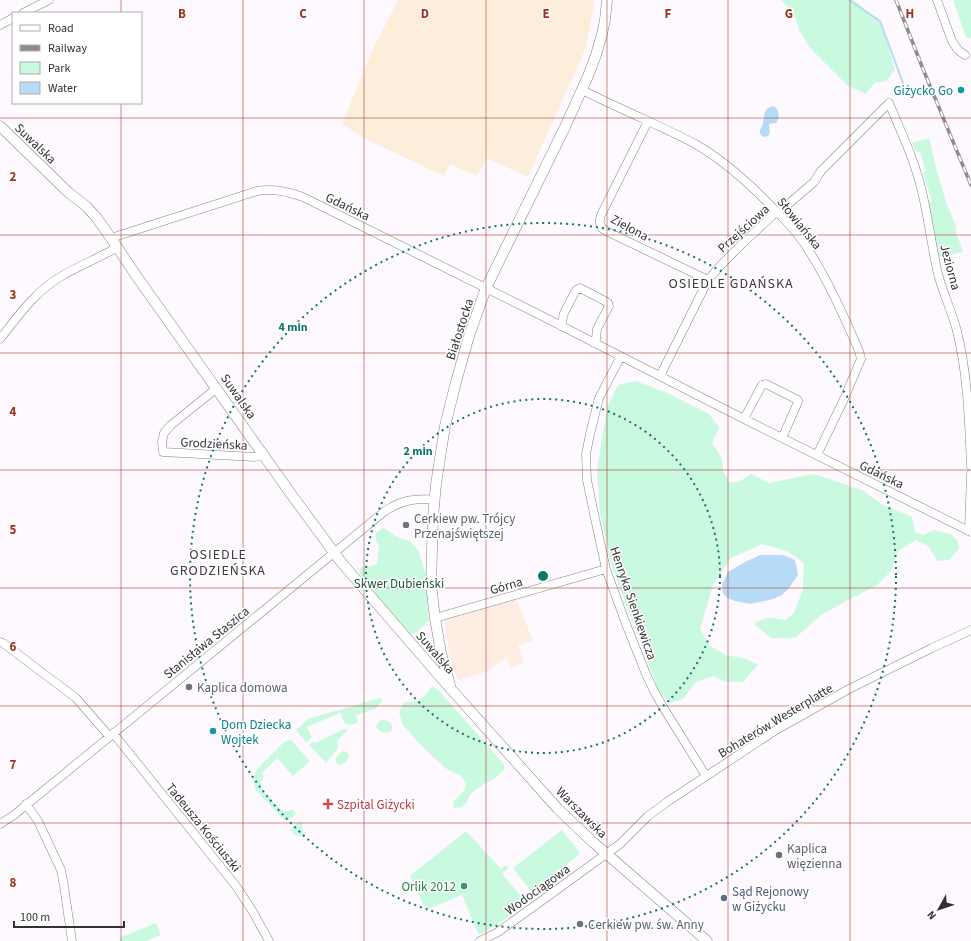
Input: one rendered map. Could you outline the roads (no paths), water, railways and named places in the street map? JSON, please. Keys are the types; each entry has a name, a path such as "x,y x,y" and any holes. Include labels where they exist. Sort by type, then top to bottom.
{"street":[{"path":"25,12 49,0"},
{"name":"Białostocka","path":"451,689 441,653 431,584 435,499 446,419 469,336 486,288 582,90 596,55 605,20 607,0"},
{"path":"937,0 952,41 958,50 965,55"},
{"path":"0,25 12,19"},
{"name":"Słowiańska","path":"582,90 687,140 714,157 748,182 784,219 804,243 850,329 860,351 861,359 844,400 816,455"},
{"name":"Przejściowa","path":"660,376 708,280 716,270 774,214 778,213 814,182 821,171 889,103"},
{"name":"Jeziorna","path":"889,103 912,157 923,196 931,242 939,275 957,330 964,364 968,402 971,466"},
{"name":"Zielona","path":"648,121 601,214 599,222 604,230 708,280"},
{"name":"Suwalska","path":"0,126 96,217 291,494 341,562 451,689"},
{"name":"Gdańska","path":"112,238 241,195 266,189 291,193 303,197 970,532"},
{"path":"0,338 29,303 47,286 60,277 118,247"},
{"path":"561,326 564,313 576,290 580,288 605,301 609,306 597,329 594,343"},
{"name":"Henryka Sienkiewicza","path":"620,356 599,398 586,454 588,480 606,569 626,624 654,691 706,776"},
{"path":"744,419 762,385 766,384 772,386 798,400 782,438"},
{"name":"Grodzieńska","path":"217,388 171,425 164,433 162,442 163,452 255,457 263,453"},
{"path":"970,532 971,474"},
{"name":"Stanisława Staszica","path":"0,824 385,511 394,505 410,500 420,498 435,499"},
{"name":"Górna","path":"435,618 606,569"},
{"name":"Bohaterów Westerplatte","path":"606,854 620,844 648,816 667,802 776,730 849,690 971,630"},
{"name":"Tadeusza Kościuszki","path":"0,642 50,677 76,698 111,735 236,886 253,912 269,941"},
{"name":"Warszawska","path":"451,689 558,809 606,854 707,941"},
{"path":"26,804 38,821 61,870 72,941"},
{"name":"Wodociągowa","path":"480,941 504,928 606,854"}],"water":[{"path":"774,106 779,114 778,119 776,123 769,124 770,133 768,136 764,137 760,134 760,129 763,124 765,113 770,107"},
{"path":"760,555 783,555 795,560 798,575 789,588 782,595 773,599 750,604 727,598 723,593 722,584 728,572"}],"waterway":[{"path":"849,0 880,21 906,91"}],"railway":[{"path":"896,0 971,185"}],"place":[{"name":"Giżycko Go","path":"961,90"},
{"name":"Cerkiew pw. Trójcy Przenajświętszej","path":"406,525"},
{"name":"Kaplica domowa","path":"189,687"},
{"name":"Dom Dziecka Wojtek","path":"213,731"},
{"name":"Szpital Giżycki","path":"328,804"},
{"name":"Kaplica więzienna","path":"779,855"},
{"name":"Orlik 2012","path":"464,886"},
{"name":"Sąd Rejonowy w Giżycku","path":"724,898"},
{"name":"Cerkiew pw. św. Anny","path":"580,924"}],"district":[{"name":"OSIEDLE GDAŃSKA","path":"731,283"},
{"name":"OSIEDLE GRODZIEŃSKA","path":"218,562"}],"park label":[{"name":"Skwer Dubieński","path":"399,583"}]}
